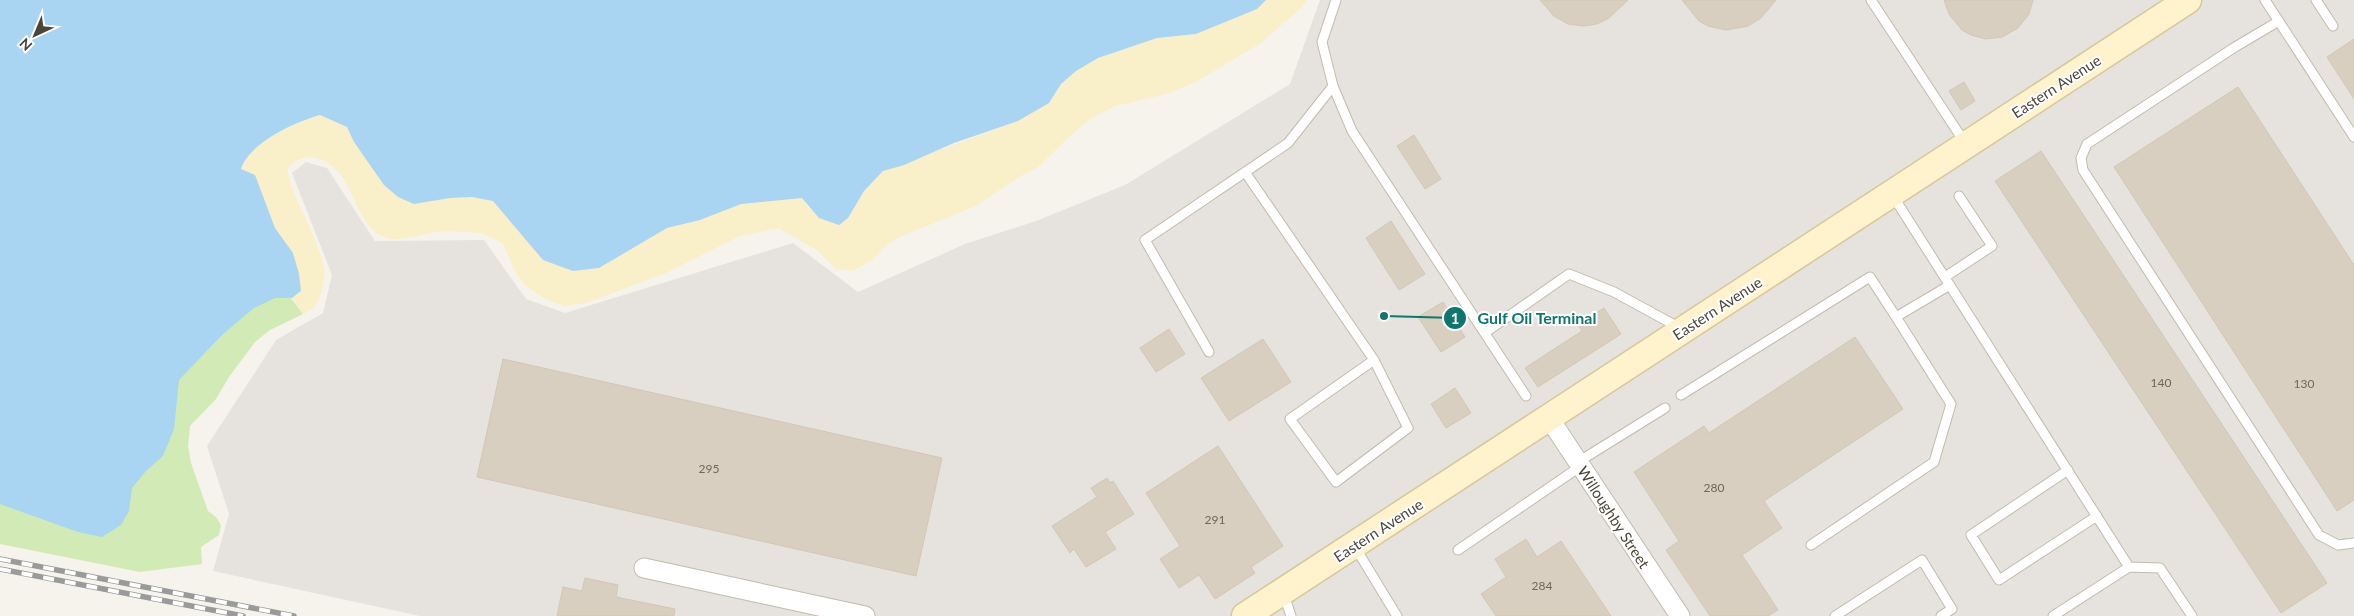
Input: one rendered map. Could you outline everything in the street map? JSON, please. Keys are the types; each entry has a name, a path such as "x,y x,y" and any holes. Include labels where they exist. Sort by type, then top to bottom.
{"main road":[{"name":"Eastern Avenue","path":"1245,616 2188,0"}],"street":[{"name":"Willoughby Street","path":"1549,418 1680,616"},
{"path":"644,568 865,616"}],"lane":[{"path":"1336,0 1322,42 1332,86 1352,131 1486,332 1526,396"},
{"path":"1871,0 1966,145"},
{"path":"2265,0 2354,137"},
{"path":"2316,0 2333,26"},
{"path":"2280,22 2235,47 2087,144 2082,158 2083,170 2319,535 2338,545 2354,543"},
{"path":"1209,352 1145,240 1288,143 1332,86"},
{"path":"1245,172 1374,360 1408,428 1336,482 1290,419 1374,360"},
{"path":"1892,194 2129,567"},
{"path":"1896,318 1992,246 1959,196"},
{"path":"1486,332 1569,274 1614,292 1683,330"},
{"path":"1681,395 1870,278 1951,404 1934,462 1811,545"},
{"path":"1458,550 1580,464 1665,408"},
{"path":"2068,470 1971,536 1999,580 2097,516"},
{"path":"1354,545 1397,616"},
{"path":"1835,616 1922,560 1952,609 1942,616"},
{"path":"2052,616 2129,567 2160,568 2192,616"},
{"path":"1283,592 1291,616"}],"shaded area":[{"path":"1320,0 2354,0 2354,616 420,616 213,571 229,514 207,446 276,340 323,313 332,275 292,173 306,162 327,168 375,241 484,240 526,299 565,313 793,243 858,292 965,244 1036,221 1125,185 1290,84"}],"green space":[{"path":"202,182 303,314 270,330 255,342 229,377 216,399 190,426 188,446 191,463 208,511 216,517 221,525 219,535 201,547 202,564 140,572 0,544 0,257"}],"sand":[{"path":"1266,0 1307,0 1302,7 1261,43 1196,82 1166,94 1115,106 1092,118 1072,134 1038,167 1019,177 976,206 889,243 872,260 853,271 836,269 818,251 779,228 740,236 666,273 586,303 565,306 547,300 527,287 516,273 503,244 491,237 474,233 436,232 398,239 383,237 371,228 366,221 345,181 335,168 321,160 306,157 293,163 287,170 290,183 321,255 324,277 316,304 303,314 292,298 301,291 293,253 275,228 266,204 241,170 253,151 274,135 320,115 347,127 368,159 414,204 450,198 472,197 494,201 506,216 573,271 599,268 667,228 700,220 741,204 802,198 810,210 848,218 864,191 883,171 1018,121 1049,103 1061,84 1076,71 1098,58 1157,38 1196,34 1257,9"}],"water":[{"path":"0,0 1266,0 1257,9 1196,34 1157,38 1098,58 1076,71 1061,84 1049,103 1018,121 954,143 904,165 883,171 864,191 848,218 839,225 819,218 802,198 741,204 700,220 667,228 599,268 573,271 543,260 493,201 472,197 450,198 414,204 398,197 384,185 354,142 347,127 320,115 286,128 263,142 253,151 241,169 255,175 275,228 293,253 299,274 301,291 292,298 275,298 254,308 222,335 179,380 174,429 163,456 146,471 132,488 129,511 121,525 102,537 78,532 0,504"}],"building":[{"path":"1540,0 1628,0 1609,18 1597,24 1584,26 1568,24 1554,16"},
{"path":"1682,0 1776,0 1761,18 1748,26 1726,30 1708,26 1699,21"},
{"path":"1944,0 2033,0 2029,14 2018,28 2002,37 1986,39 1971,35 1962,30 1949,14"},
{"path":"2354,39 2354,99 2327,57"},
{"path":"1964,82 1975,101 1961,110 1949,91"},
{"path":"2238,87 2354,265 2354,500 2337,511 2114,167"},
{"path":"1414,135 1441,179 1425,189 1397,146"},
{"path":"2041,151 2327,583 2281,613 1995,181"},
{"path":"1391,221 1425,274 1399,290 1366,238"},
{"path":"1443,302 1465,337 1441,352 1418,317"},
{"path":"1604,308 1621,334 1538,387 1525,368 1582,331 1578,324"},
{"path":"1169,329 1185,354 1156,372 1140,348"},
{"path":"1855,337 1903,409 1764,501 1782,528 1742,555 1778,610 1768,616 1710,616 1666,550 1679,541 1634,472 1704,426 1709,433"},
{"path":"1263,339 1291,382 1229,421 1201,378"},
{"path":"503,359 942,458 916,576 477,477"},
{"path":"1455,388 1471,413 1446,428 1431,404"},
{"path":"1218,446 1283,546 1251,567 1255,573 1215,599 1199,575 1179,588 1160,559 1180,546 1146,493"},
{"path":"1107,478 1110,483 1113,481 1134,514 1105,532 1116,549 1086,567 1074,549 1070,553 1052,526 1097,497 1091,488"},
{"path":"1526,539 1537,557 1561,541 1611,616 1496,616 1481,594 1506,577 1495,559"},
{"path":"585,578 618,585 616,597 675,609 674,616 557,616 563,587 582,591"}],"railway":[{"path":"0,559 294,616"},
{"path":"0,569 243,616"}],"place":[{"name":"Gulf Oil Terminal","path":"1384,316"}]}
